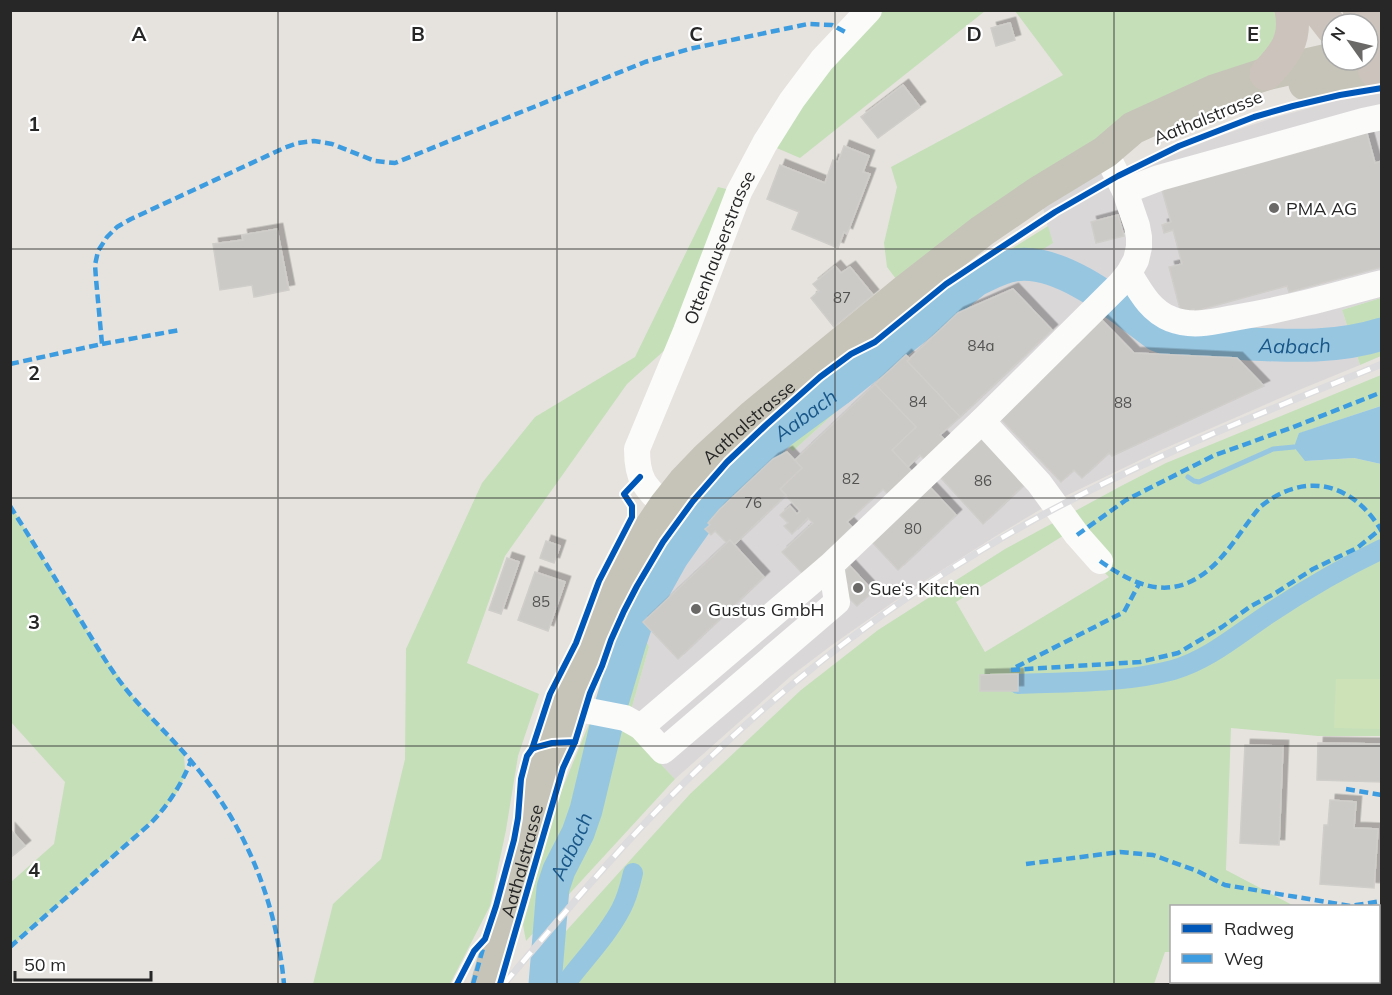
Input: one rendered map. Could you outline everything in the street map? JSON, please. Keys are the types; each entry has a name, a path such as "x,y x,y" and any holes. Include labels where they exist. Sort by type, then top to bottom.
{"highway":[{"path":"1266,74 1288,47 1293,27 1291,10"}],"main road":[{"name":"Aathalstrasse","path":"487,984 525,851 547,762 580,708 594,641 620,578 642,540 684,482 738,430 905,291 982,231 1039,192 1105,152 1133,128 1214,91 1266,74 1320,62"},
{"name":"Aathalstrasse","path":"1105,152 1141,144 1215,110 1272,91 1344,72"}],"street":[{"name":"Ottenhauserstrasse","path":"665,506 640,477 637,449 686,331 739,192 765,143 792,100 822,60 870,10"},
{"path":"1125,191 1159,178 1382,117"},
{"path":"580,708 633,722 663,751 837,602 831,564 982,421 1124,279 1138,254 1139,237 1125,191 1105,152"},
{"path":"1124,279 1156,310 1170,319 1191,324 1263,313 1322,300 1382,283"},
{"path":"982,421 1039,483 1077,535 1100,561"}],"shaded area":[{"path":"1381,93 1381,298 1342,310 1360,365 1161,450 1053,502 996,536 912,589 791,676 675,779 626,728 649,647 638,619 706,517 784,443 793,451 953,305 1052,243 1039,192 1088,161 1142,167 1219,136 1273,118 1336,101"}],"green space":[{"path":"871,11 985,11 800,158 765,143"},
{"path":"1015,11 1277,11 1279,21 1271,54 905,291 887,267 884,243 897,187 891,167 1063,75"},
{"path":"718,187 739,192 686,331 627,384 505,556 467,663 539,694 518,756 490,906 450,984 313,984 333,904 381,859 405,759 406,649 482,483 535,417 635,357"},
{"path":"1048,226 1053,243 953,305 793,451 784,443 706,517 638,619 649,647 626,728 675,779 526,941 523,925 558,799 598,702 630,608 683,520 704,494 777,422 976,271"},
{"path":"1381,298 1381,356 1360,365 1342,310"},
{"path":"1381,375 1381,406 1300,433 1305,461 1354,458 1381,464 1381,736 1318,736 1231,728 1226,870 1292,905 1170,905 1170,952 1165,952 1154,984 535,984 539,961 690,794 801,690 878,630 1005,549 1166,463","holes":["1066,534 1109,577 985,652 956,602","980,675 1018,675 1018,690 980,691"]},
{"path":"11,506 99,649 138,703 184,753 185,769 184,778 178,790 161,812 11,947 11,882 54,844 65,782 11,722"},
{"path":"1336,679 1381,679 1381,729 1334,728"}],"water":[{"path":"1381,406 1381,464 1354,458 1305,461 1294,447 1299,433"}],"building":[{"path":"1010,23 1015,40 996,46 991,28"},
{"path":"903,85 920,107 878,138 861,117"},
{"name":"PMA AG","path":"1366,130 1375,163 1382,161 1382,267 1289,292 1287,286 1181,313 1169,267 1182,264 1173,230 1164,233 1162,225 1171,222 1162,190 1344,140 1343,137"},
{"path":"844,146 869,156 863,172 870,174 847,234 844,232 838,248 792,229 799,212 767,199 780,165 825,183 833,160 838,162"},
{"path":"1118,215 1124,236 1096,243 1091,222"},
{"path":"277,229 289,290 254,297 252,285 220,290 213,244 243,240 242,235"},
{"path":"835,266 841,273 850,267 873,295 834,327 811,298 819,291 813,284"},
{"path":"1013,289 1052,330 960,417 907,361 958,313"},
{"path":"1097,315 1134,353 1237,358 1264,386 1112,456 1109,453 1082,478 1074,470 1061,482 1001,419 1039,383 1033,376"},
{"path":"906,355 910,359 907,361 960,417 940,435 951,446 930,465 920,455 908,467 892,450 916,427 875,384"},
{"path":"875,384 916,427 892,450 914,474 890,496 883,489 847,522 852,527 803,574 782,552 813,523 808,518 792,534 784,526 788,523 780,515 790,506 797,514 800,511 780,489 802,468 795,460"},
{"path":"982,437 1026,483 983,524 940,477"},
{"path":"787,452 802,468 780,489 786,495 734,545 730,540 727,543 715,531 711,535 705,529 720,509 773,459"},
{"path":"928,485 956,515 898,570 870,540"},
{"path":"730,540 764,577 678,659 643,622"},
{"path":"546,541 560,546 554,563 540,558"},
{"path":"507,558 519,562 501,614 489,610"},
{"name":"Sue‘s Kitchen","path":"850,566 873,591 857,606 842,591 848,585 840,576"},
{"path":"535,572 565,582 548,631 518,620"},
{"path":"1018,674 1018,691 980,691 980,675"},
{"path":"1318,743 1382,744 1382,782 1317,780"},
{"path":"1245,745 1283,746 1279,845 1240,843"},
{"path":"1330,800 1356,802 1354,828 1378,829 1374,888 1320,884 1324,825 1328,825"},
{"path":"10,829 25,846 10,858"}],"waterway":[{"name":"Aabach","path":"545,984 553,888 586,810 611,706 638,618 672,557 720,494 781,432 838,390 976,280 1015,265 1033,265 1052,269 1090,288 1157,335 1165,338 1299,345 1349,342 1382,334"},
{"path":"1139,334 1145,326"},
{"path":"1188,477 1199,482 1273,449 1294,447"},
{"path":"1018,684 1116,680 1186,666 1222,646 1309,589 1382,549"},
{"path":"567,984 616,918 625,901 633,873"}],"railway":[{"path":"504,984 611,860 679,788 756,716 879,617 922,587 1012,532 1102,484 1194,442 1382,364"}],"marked path":[{"path":"10,364 102,344 95,265 98,251 117,227 284,148 314,141 332,144 375,161 395,163 645,62 689,49 808,24 832,25 847,33"},
{"path":"102,344 180,330"},
{"path":"1077,535 1126,500 1215,455 1382,392"},
{"path":"1100,561 1142,584 1156,587 1184,584 1199,577 1220,559 1260,507 1277,495 1294,488 1311,486 1327,487 1357,502 1371,515 1382,532"},
{"path":"10,506 116,676 191,761 228,811 255,865 266,894 274,923 284,984"},
{"path":"1011,670 1140,662 1178,653 1313,569 1357,548 1382,528"},
{"path":"1016,667 1124,612 1139,584"},
{"path":"10,947 151,823 174,794 191,761"},
{"path":"1346,789 1382,795"},
{"path":"1026,864 1120,852 1153,855 1197,871 1225,885 1344,905"},
{"path":"1356,905 1382,901"},
{"path":"473,984 484,945"}],"cycle path":[{"path":"457,984 474,951 485,939 496,906 514,840 521,779 527,756 532,749 537,747 552,743 575,742 590,693 611,640 637,586 663,542 693,501 727,462 820,377 851,354 875,342 946,284 1055,212 1118,176 1179,146 1254,117 1340,95 1382,88"},
{"path":"532,749 550,694 576,643 599,581 632,517 632,506 624,494 640,477"},
{"path":"500,984 563,768 575,742"}],"place":[{"name":"PMA AG","path":"1274,208"},
{"name":"Sue‘s Kitchen","path":"858,588"},
{"name":"Gustus GmbH","path":"696,609"}]}
